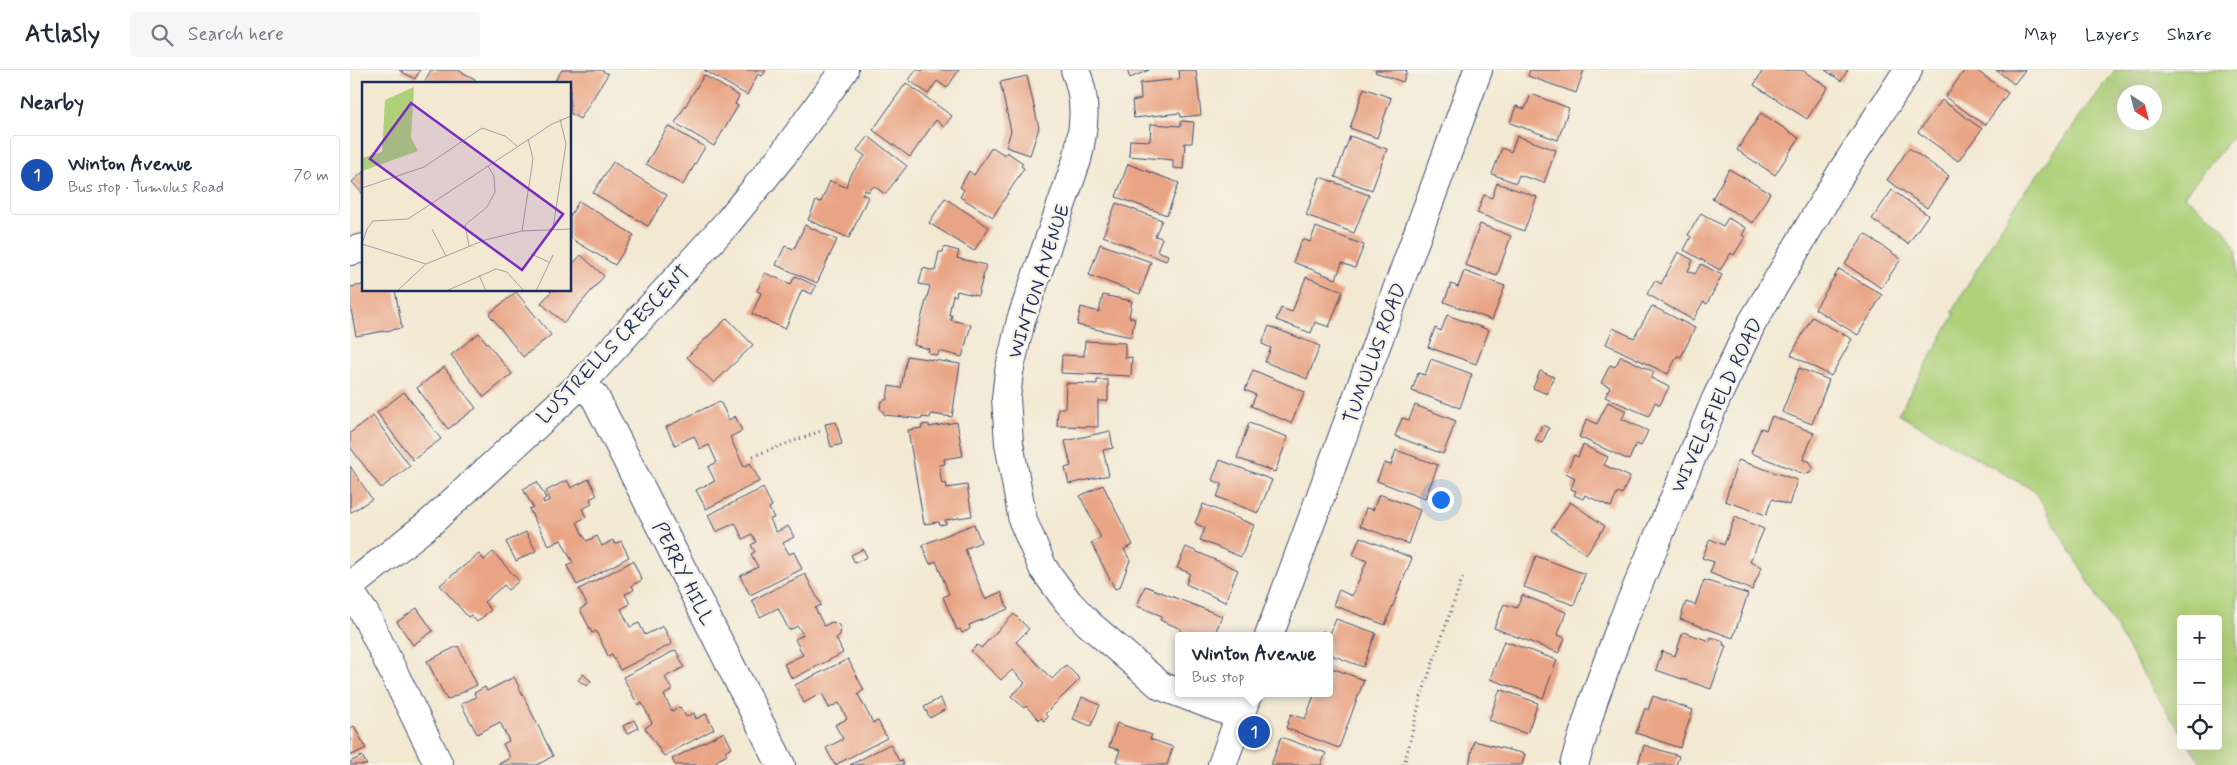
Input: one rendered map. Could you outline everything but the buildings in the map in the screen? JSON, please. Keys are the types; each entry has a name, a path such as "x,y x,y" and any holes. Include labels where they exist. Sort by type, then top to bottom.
{"street":[{"name":"LUSTRELLS CRESCENT","path":"350,586 431,522 581,384 728,222 782,156 844,70"},
{"name":"WINTON AVENUE","path":"1075,70 1082,91 1084,109 1083,134 1077,160 1021,320 1009,372 1006,398 1009,443 1023,521 1043,568 1068,602 1089,624 1161,686 1175,689"},
{"name":"TUMULUS ROAD","path":"1270,632 1478,70"},
{"name":"WIVELSFIELD ROAD","path":"1574,765 1594,699 1622,623 1705,424 1744,340 1843,170 1908,70"},
{"name":"PERRY HILL","path":"581,384 595,398 781,765"},
{"path":"350,592 365,614 439,765"},
{"name":"WINTON AVENUE","path":"1209,697 1244,705"},
{"path":"1222,765 1244,705"}],"path":[{"path":"753,456 821,431"},
{"path":"1404,765 1421,697 1463,576"}],"green space":[{"path":"2115,70 2237,70 2237,131 2184,196 2222,226 2237,251 2237,765 2203,765 2193,750 2222,750 2222,615 2177,615 2177,726 2152,689 2035,491 1898,414 1955,314 1952,312 2012,209"}],"place":[{"name":"Winton Avenue","path":"1254,732"}]}
